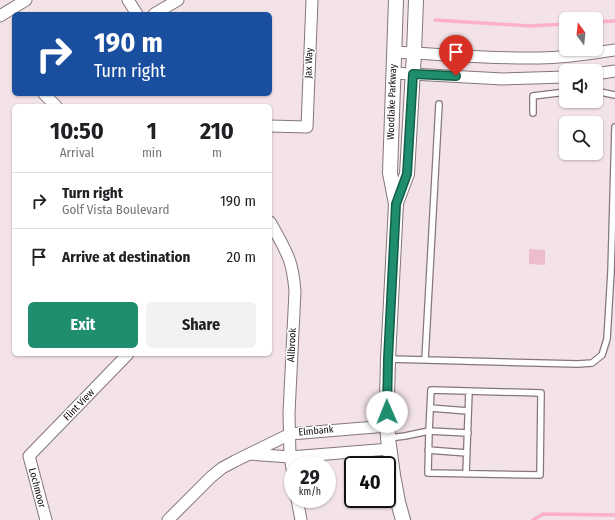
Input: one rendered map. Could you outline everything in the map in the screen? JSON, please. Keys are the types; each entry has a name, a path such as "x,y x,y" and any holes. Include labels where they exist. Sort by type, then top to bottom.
{"street":[{"path":"0,16 26,0"},
{"path":"128,0 136,12"},
{"path":"157,12 178,0"},
{"name":"Jax Way","path":"272,126 307,127 312,0"},
{"name":"Woodlake Parkway","path":"396,0 390,173 396,204 387,398 389,438 398,502 403,520"},
{"name":"Woodlake Parkway","path":"396,204 407,174 416,0"},
{"path":"394,52 504,58 540,58 615,52"},
{"path":"603,73 615,71"},
{"path":"393,73 503,79 559,77"},
{"path":"46,96 54,104"},
{"name":"Allbrook","path":"272,225 290,260 295,291 289,413 290,456"},
{"name":"Flint View","path":"29,456 126,356"},
{"name":"Elmbank","path":"168,520 211,477 235,461 290,434 389,438"},
{"path":"295,456 389,438"},
{"path":"248,454 284,457"},
{"name":"Lochmoor","path":"29,456 46,520"},
{"path":"299,508 301,520"}],"lane":[{"path":"603,92 615,95"},
{"path":"533,113 533,96 559,93"},
{"path":"425,360 439,104"},
{"path":"388,359 578,364 592,363 602,355 607,339 611,272 615,126"},
{"path":"431,390 469,391 541,393 540,475 428,472 431,390"},
{"path":"466,474 469,391"},
{"path":"430,408 468,411"},
{"path":"389,438 429,431 468,434"},
{"path":"428,450 467,453"}],"shaded area":[{"path":"529,249 545,250 545,265 529,264"}],"waterway":[{"path":"435,20 530,26 559,24"},
{"path":"603,22 615,21"},
{"path":"533,520 543,514 615,515"}],"route":[{"path":"387,412 388,359 396,204 407,174 413,74 456,76"}]}
